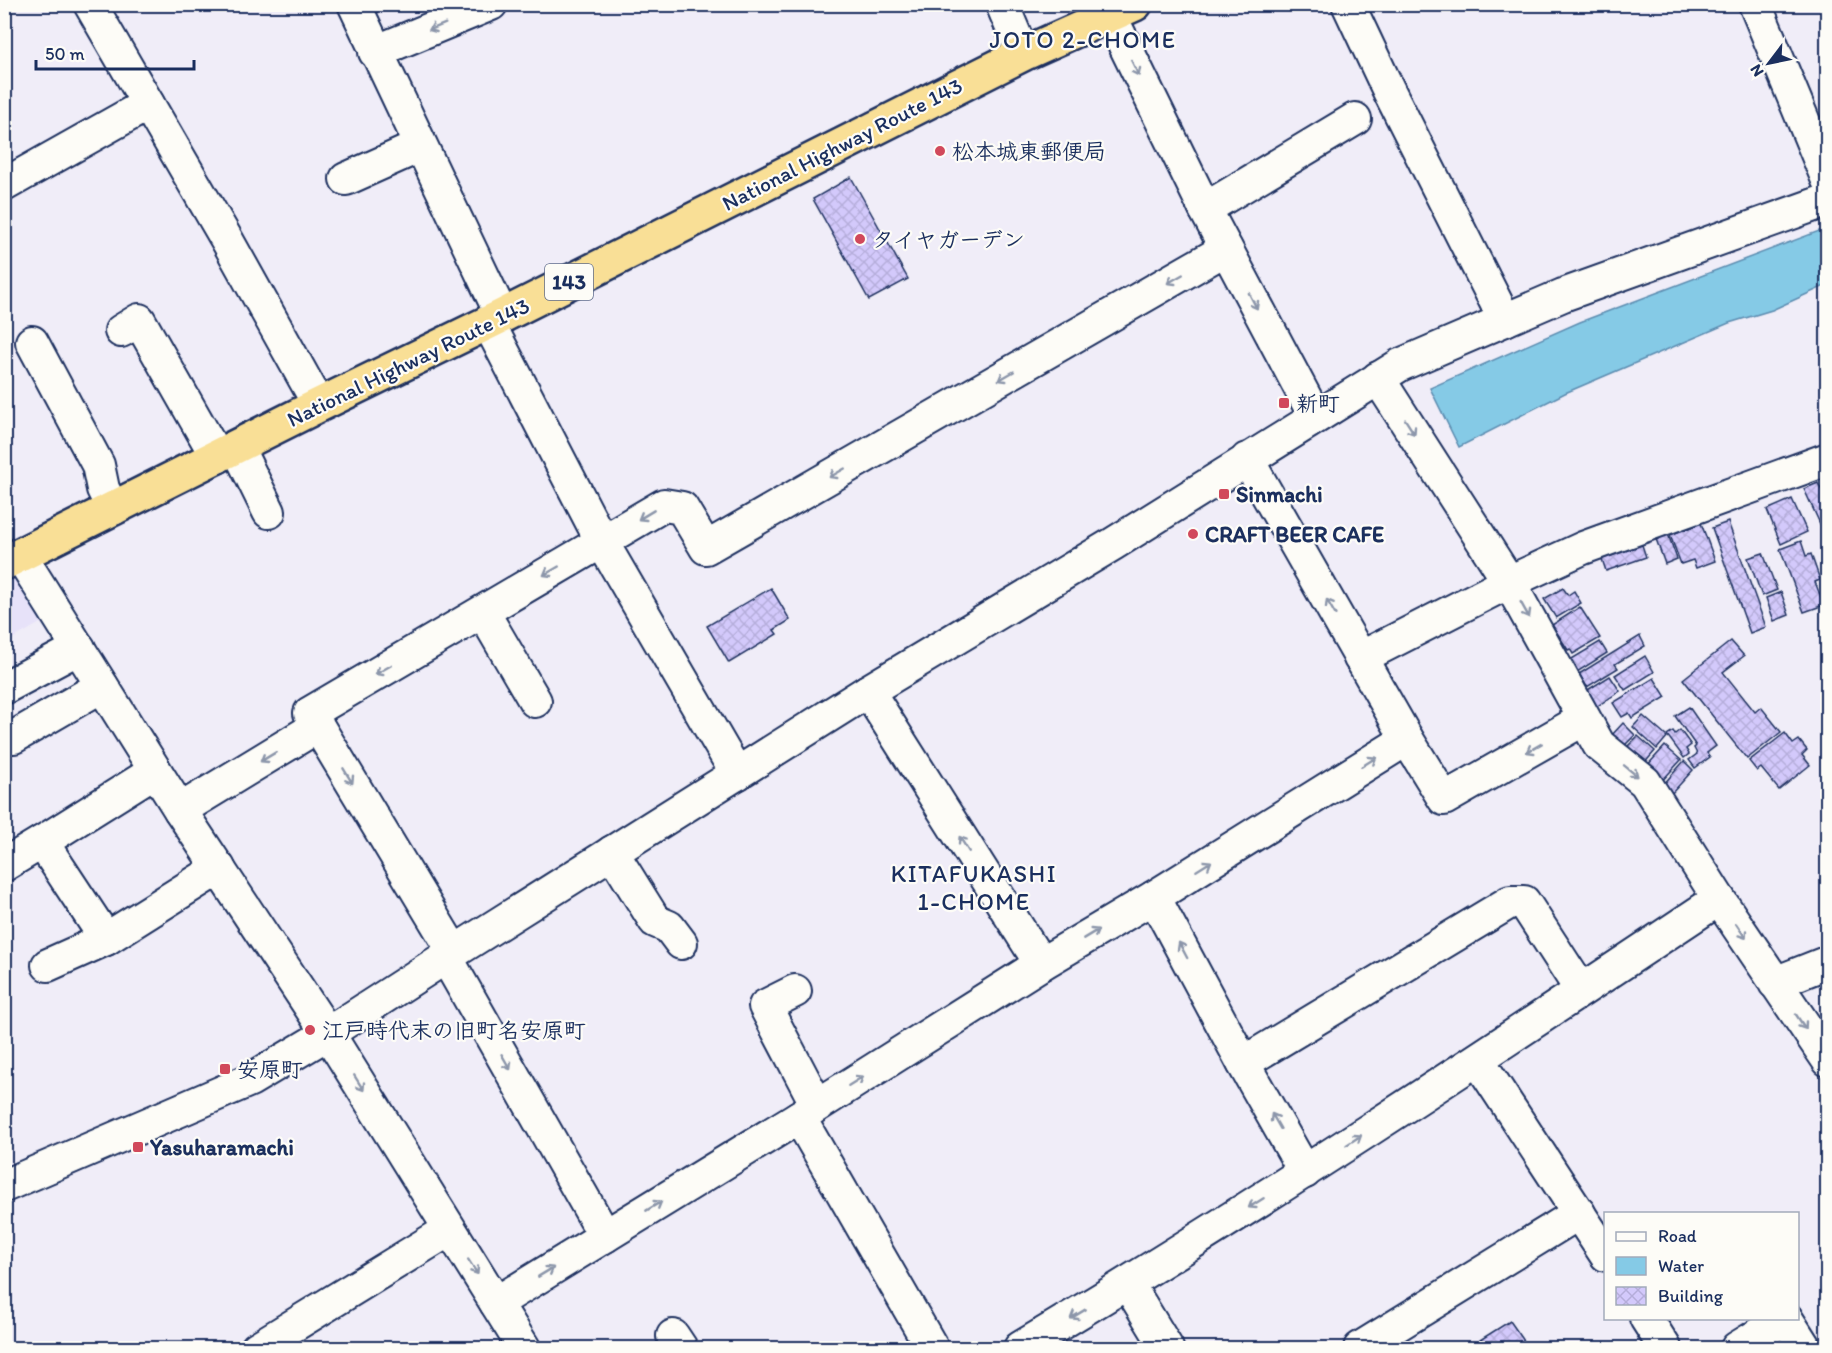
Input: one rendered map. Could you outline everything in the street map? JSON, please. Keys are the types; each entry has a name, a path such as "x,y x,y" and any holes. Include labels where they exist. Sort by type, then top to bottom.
{"highway":[{"name":"National Highway Route 143","path":"12,559 1023,54 1122,10"}],"street":[{"path":"90,4 227,240 318,405"},
{"path":"354,4 420,146 495,319 602,542 737,774"},
{"path":"375,52 491,4"},
{"path":"1002,4 1023,54"},
{"path":"1348,4 1389,92 1504,320"},
{"path":"1755,4 1827,180"},
{"path":"1122,10 1205,209 1306,403 1315,416"},
{"path":"4,185 148,104"},
{"path":"1205,209 1354,119"},
{"path":"346,179 420,146"},
{"path":"4,1186 250,1080 327,1034 868,691 1113,544 1400,365 1563,296 1827,200"},
{"path":"605,1236 450,954 310,713 664,505 682,508 706,548 1226,249"},
{"path":"131,320 269,512"},
{"path":"47,352 99,465 103,489 113,509"},
{"path":"1378,378 1509,582 1599,745 1645,782 1827,1060"},
{"path":"1247,459 1360,658 1444,799 1584,719"},
{"path":"1360,658 1509,582 1583,548 1827,459"},
{"path":"12,559 79,648 180,810 327,1034 524,1348"},
{"path":"483,612 534,701"},
{"path":"4,688 79,648"},
{"path":"14,737 102,686"},
{"path":"868,691 1041,964"},
{"path":"180,810 318,726"},
{"path":"496,1303 1407,739"},
{"path":"4,866 155,771"},
{"path":"42,842 106,939"},
{"path":"612,852 655,921 669,927 681,944"},
{"path":"48,965 106,939 219,868"},
{"path":"1154,897 1243,1063 1305,1172"},
{"path":"1020,1348 1128,1284 1305,1172 1719,898"},
{"path":"1243,1063 1510,902 1524,902 1581,990"},
{"path":"1775,983 1827,963"},
{"path":"795,991 765,1006 808,1111 932,1348"},
{"path":"1478,1059 1604,1253"},
{"path":"1360,1348 1578,1213"},
{"path":"257,1348 449,1230"},
{"path":"1128,1284 1167,1348"},
{"path":"1647,1320 1665,1348"},
{"path":"1737,1348 1783,1320"},
{"path":"1787,1320 1805,1348"}],"shaded area":[{"path":"21,569 51,617 5,643 5,577"}],"water":[{"path":"1827,228 1827,285 1772,310 1729,323 1565,393 1459,447 1430,388 1580,322"}],"building":[{"name":"タイヤガーデン","path":"851,177 908,279 869,300 813,199"},
{"path":"1818,483 1826,499 1828,498 1828,541 1804,489"},
{"path":"1792,499 1807,532 1781,544 1767,510"},
{"path":"1728,522 1766,627 1750,633 1712,528"},
{"path":"1701,523 1715,561 1696,568 1693,560 1681,564 1670,535"},
{"path":"1668,534 1677,559 1665,564 1656,539"},
{"path":"1801,541 1806,556 1811,554 1820,580 1815,582 1824,605 1804,612 1780,549"},
{"path":"1642,545 1646,557 1606,571 1602,559"},
{"path":"1763,553 1777,590 1762,596 1748,558"},
{"path":"771,588 790,620 774,630 777,634 729,663 707,626"},
{"path":"1563,588 1568,595 1574,591 1581,603 1556,618 1544,599"},
{"path":"1781,592 1789,615 1774,621 1766,598"},
{"path":"1580,607 1600,638 1573,654 1552,625"},
{"path":"1640,636 1645,646 1615,664 1618,668 1587,687 1579,674"},
{"path":"1731,641 1744,656 1723,672 1755,712 1761,707 1781,732 1747,759 1683,679"},
{"path":"1600,642 1607,653 1577,672 1570,660"},
{"path":"1645,656 1654,672 1625,690 1615,675"},
{"path":"1610,676 1620,691 1596,707 1586,691"},
{"path":"1654,678 1666,697 1632,718 1629,713 1622,717 1613,703"},
{"path":"1689,707 1716,746 1707,753 1710,757 1695,768 1689,760 1697,754 1694,748 1696,746 1675,716"},
{"path":"1643,716 1667,737 1657,749 1633,727"},
{"path":"1623,723 1635,735 1624,746 1612,735"},
{"path":"1680,730 1691,745 1686,749 1689,754 1684,758 1667,735 1673,731 1675,734"},
{"path":"1785,733 1793,744 1799,740 1807,750 1802,755 1810,765 1779,790 1761,768 1757,771 1749,761"},
{"path":"1638,736 1655,751 1642,766 1624,750"},
{"path":"1665,746 1681,760 1660,783 1644,769"},
{"path":"1684,761 1693,770 1671,794 1662,786"},
{"path":"1510,1321 1529,1348 1486,1348 1480,1340"}],"place":[{"name":"松本城東郵便局","path":"940,151"},
{"name":"タイヤガーデン","path":"860,239"},
{"name":"新町","path":"1284,403"},
{"name":"Sinmachi","path":"1224,494"},
{"name":"CRAFT BEER CAFE","path":"1193,534"},
{"name":"江戸時代末の旧町名安原町","path":"310,1030"},
{"name":"安原町","path":"225,1069"},
{"name":"Yasuharamachi","path":"138,1147"}],"district":[{"name":"JOTO 2-CHOME","path":"1083,40"},
{"name":"KITAFUKASHI 1-CHOME","path":"974,888"}]}
